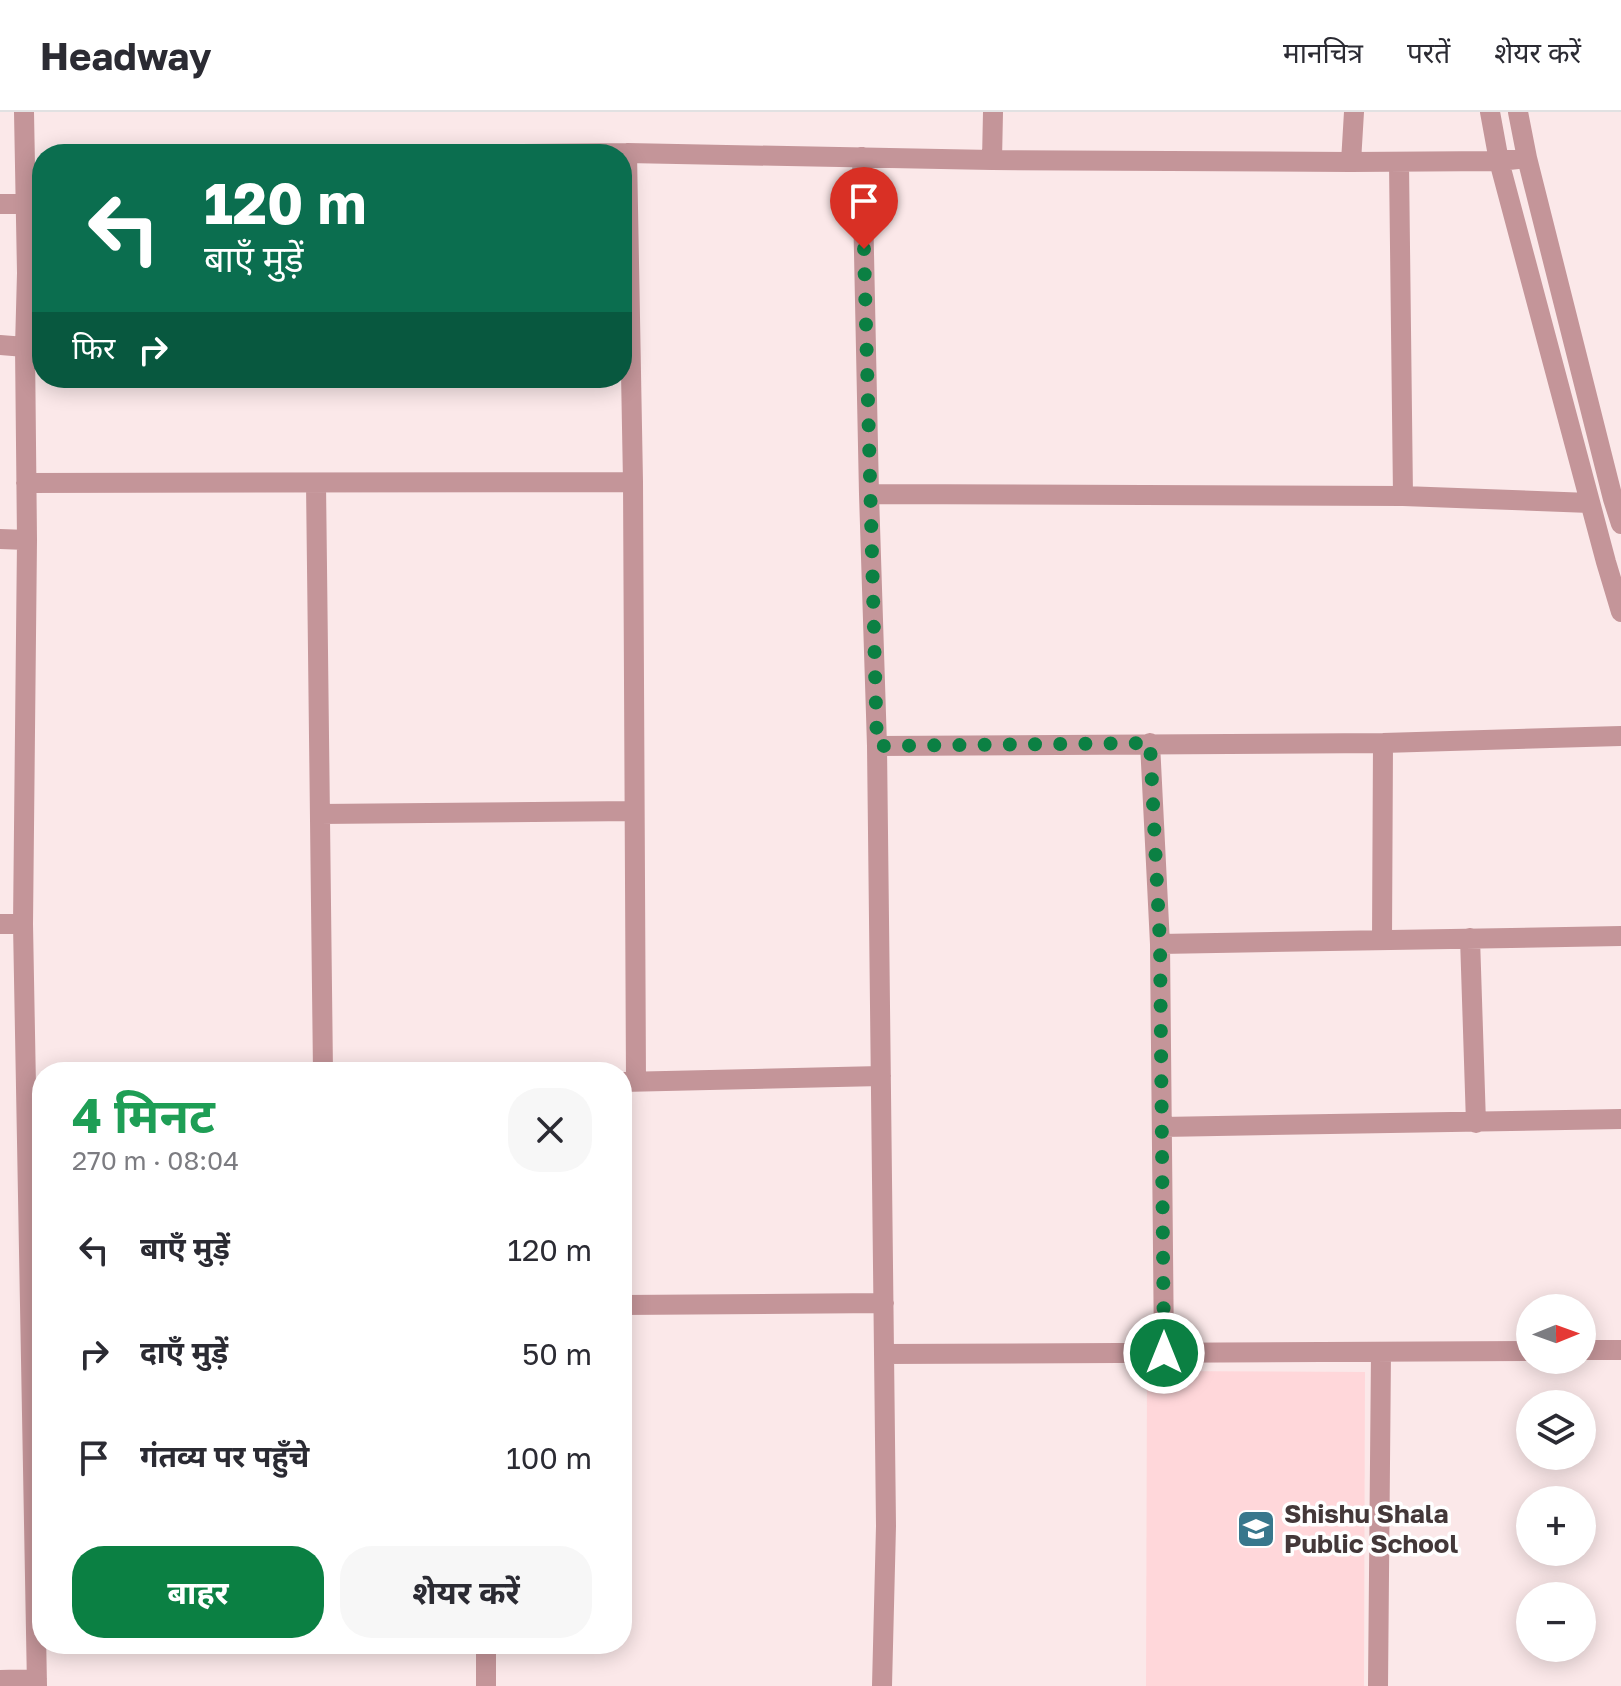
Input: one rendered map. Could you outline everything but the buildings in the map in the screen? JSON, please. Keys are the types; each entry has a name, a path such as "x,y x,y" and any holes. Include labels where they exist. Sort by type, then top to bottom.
{"street":[{"path":"24,112 32,153"},
{"path":"992,160 993,112"},
{"path":"1351,162 1354,112"},
{"path":"1490,112 1499,161 1621,612"},
{"path":"1518,112 1527,158 1621,524"},
{"path":"632,153 1399,163 1527,158"},
{"path":"862,157 877,746 886,1526 882,1686"},
{"path":"1399,163 1403,496"},
{"path":"32,165 26,204 23,924 32,1191"},
{"path":"0,204 26,204"},
{"path":"0,345 25,347"},
{"path":"629,1062 634,811 631,388"},
{"path":"26,483 633,482"},
{"path":"316,483 323,1062"},
{"path":"869,494 1403,496 1590,503"},
{"path":"0,539 27,540"},
{"path":"877,746 1383,743 1621,736"},
{"path":"1150,743 1160,944 1164,1353"},
{"path":"1382,940 1383,743"},
{"path":"320,814 634,811"},
{"path":"0,924 23,924"},
{"path":"1160,944 1621,936"},
{"path":"1470,938 1476,1123"},
{"path":"632,1082 881,1076"},
{"path":"1162,1127 1621,1119"},
{"path":"632,1305 884,1303"},
{"path":"1596,1350 1621,1350"},
{"path":"884,1354 1516,1351"},
{"path":"1378,1686 1381,1352"},
{"path":"0,1680 37,1683 38,1654"},
{"path":"486,1654 486,1686"}],"shaded area":[{"name":"Shishu Shala Public School","path":"1147,1371 1365,1372 1364,1686 1146,1686"}],"place":[{"name":"Shishu Shala Public School","path":"1256,1529"}],"route":[{"path":"864,249 877,746 1150,743 1160,944 1164,1353"}]}
